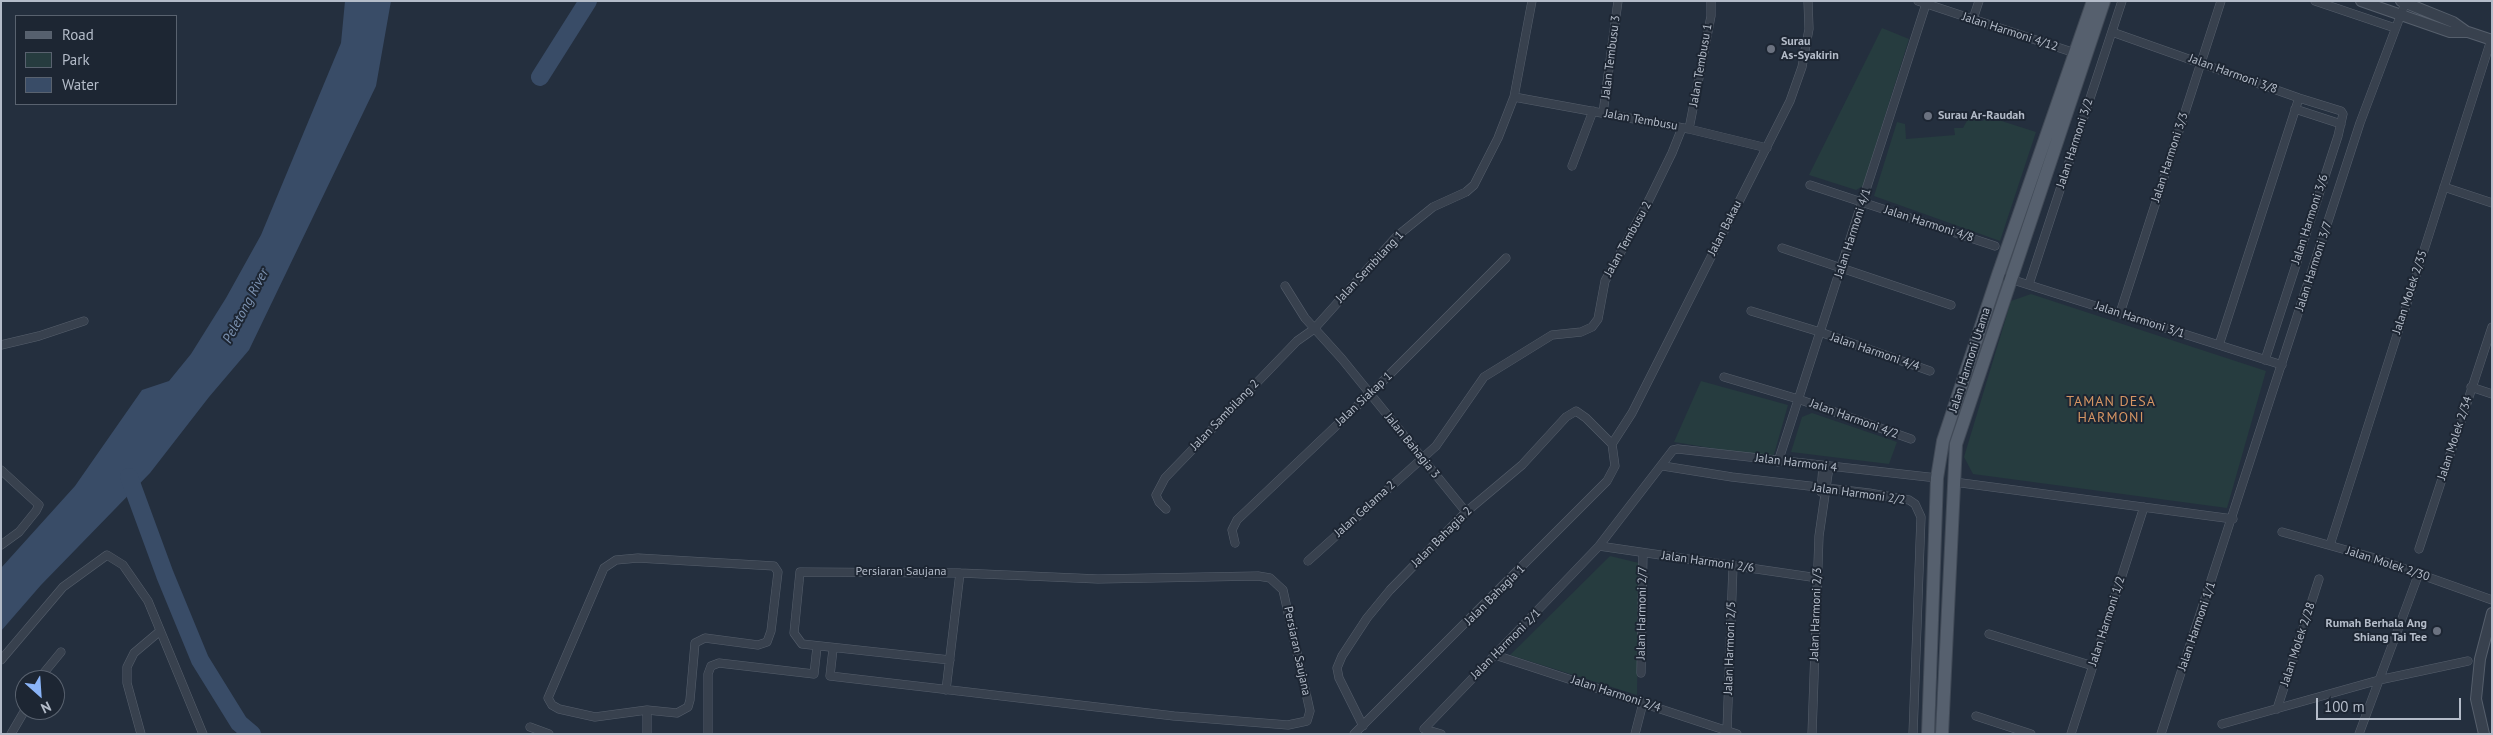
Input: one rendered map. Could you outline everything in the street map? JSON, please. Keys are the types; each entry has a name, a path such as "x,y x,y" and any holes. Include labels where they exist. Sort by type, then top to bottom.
{"main road":[{"name":"Jalan Harmoni Utama","path":"1928,734 1937,478 1943,441 1998,274 2093,1"},
{"name":"Jalan Harmoni Utama","path":"1942,734 1956,444 2104,1"}],"street":[{"name":"Jalan Sembilang 1","path":"1314,329 1396,236 1433,207 1466,192 1474,185 1498,138 1516,90 1532,1"},
{"name":"Jalan Tembusu 3","path":"1604,108 1618,1"},
{"name":"Jalan Tembusu 1","path":"1688,126 1711,16 1711,1"},
{"name":"Jalan Bakau","path":"1612,444 1632,413 1790,101 1802,67 1809,29 1808,1"},
{"name":"Jalan Harmoni 4/12","path":"1918,1 2075,53"},
{"path":"1973,19 1979,1"},
{"name":"Jalan Harmoni 3/2","path":"2029,284 2122,1"},
{"name":"Jalan Harmoni 3/3","path":"2120,314 2221,1"},
{"path":"2314,1 2395,28"},
{"path":"2361,1 2450,32 2468,32"},
{"path":"2404,2 2453,22 2468,32 2491,40"},
{"name":"Jalan Harmoni 3/7","path":"2233,519 2360,123 2401,15 2404,2"},
{"name":"Jalan Harmoni 4/1","path":"1778,462 1926,4"},
{"name":"Jalan Harmoni 3/8","path":"2112,32 2299,98 2342,111 2341,124"},
{"name":"Jalan Molek 2/35","path":"2330,545 2491,40"},
{"name":"Jalan Tembusu","path":"1516,90 1593,111 1604,108 1688,126 1767,148"},
{"path":"2219,345 2299,98"},
{"path":"2295,109 2341,124"},
{"path":"1572,166 1593,111"},
{"name":"Jalan Harmoni 3/6","path":"2265,360 2341,124"},
{"name":"Jalan Tembusu 2","path":"1422,458 1444,435 1466,400 1484,377 1552,335 1581,332 1592,327 1598,319 1605,281 1688,126"},
{"name":"Jalan Harmoni 4/8","path":"1810,185 1995,246"},
{"path":"2444,187 2492,203"},
{"path":"1782,248 1951,305"},
{"name":"Jalan Siakap 1","path":"1235,543 1232,530 1237,520 1370,394 1506,258"},
{"name":"Jalan Harmoni 3/1","path":"1998,274 2282,365"},
{"name":"Jalan Bahagia 3","path":"1284,286 1314,329 1370,394 1466,512"},
{"name":"Jalan Harmoni 4/4","path":"1751,311 1820,332 1930,371"},
{"path":"1,345 39,336 84,321"},
{"name":"Jalan Molek 2/34","path":"2419,549 2492,327"},
{"name":"Jalan Sambilang 2","path":"1166,509 1159,502 1156,495 1165,478 1297,341 1314,329"},
{"name":"Jalan Harmoni 4/2","path":"1724,377 1798,399 1911,439"},
{"path":"2472,387 2492,394"},
{"name":"Jalan Bahagia 2","path":"1363,726 1338,678 1338,663 1366,618 1390,590 1466,512 1522,465 1566,417 1576,411 1586,418 1612,444"},
{"name":"Jalan Bahagia 1","path":"1354,734 1607,481 1614,466 1612,444"},
{"name":"Jalan Harmoni 4","path":"1663,466 1673,450 1678,449 1778,462 1937,478"},
{"name":"Jalan Gelama 2","path":"1308,561 1422,458"},
{"name":"Jalan Harmoni 2/2","path":"1663,466 1824,491 1908,500 1915,504 1921,517 1913,734"},
{"name":"Jalan Harmoni 2/1","path":"1441,734 1424,729 1599,546 1663,466"},
{"name":"Jalan Harmoni 2/3","path":"1812,734 1818,578 1826,467"},
{"path":"1,470 39,505 19,532 1,545"},
{"path":"1954,482 2233,519"},
{"name":"Jalan Harmoni 1/2","path":"2071,734 2144,508"},
{"name":"Jalan Harmoni 1/1","path":"2161,734 2233,519"},
{"name":"Jalan Molek 2/30","path":"2282,532 2330,545 2492,600"},
{"name":"Jalan Harmoni 2/6","path":"1599,546 1818,578"},
{"name":"Jalan Harmoni 2/7","path":"1641,673 1644,553"},
{"path":"1,660 63,587 108,555 123,565 143,594 203,734"},
{"path":"638,558 774,566 778,572 771,631 767,642 758,645 705,638 695,643 688,707 677,713 647,710 595,717 559,709 548,698 604,568 616,560 638,558"},
{"name":"Jalan Harmoni 2/5","path":"1727,730 1733,566"},
{"name":"Persiaran Saujana","path":"817,647 802,644 794,633 800,572 960,573 1098,579 1258,576 1270,578 1284,590 1310,712 1307,721 1288,725 1174,716 830,676 833,648"},
{"path":"946,690 960,573"},
{"path":"2359,734 2419,574"},
{"name":"Jalan Molek 2/28","path":"2277,709 2319,579"},
{"path":"2484,734 2476,698 2480,659 2492,612"},
{"path":"141,734 127,683 128,666 134,653 160,631"},
{"path":"1989,634 2093,666"},
{"path":"708,734 708,674 711,666 719,662 814,674 817,647 950,660"},
{"path":"46,670 61,652"},
{"name":"Jalan Harmoni 2/4","path":"1495,655 1737,734"},
{"path":"2222,724 2379,680 2468,661"},
{"path":"1635,734 1643,703"},
{"path":"647,710 647,734"},
{"path":"1976,716 2031,734"},
{"path":"11,734 19,720"},
{"path":"530,727 549,734"}],"green space":[{"path":"1882,28 1909,39 1863,186 1856,190 1809,175"},
{"path":"1986,116 2036,132 2000,241 1874,196 1897,122 1905,124 1906,139 1955,135 1954,128 1963,128 1969,117 1983,121"},
{"path":"2031,294 2266,371 2227,508 1973,474 1964,457 2011,301"},
{"path":"1701,381 1788,405 1773,458 1674,442"},
{"path":"1812,413 1897,442 1889,464 1791,452 1802,417"},
{"path":"1610,556 1639,563 1637,695 1510,655"}],"water":[{"name":"Peletong River","path":"345,1 391,1 376,86 249,350 209,397 150,473 41,585 1,631 1,568 75,486 142,390 169,381 191,354 226,298 261,235 341,43"}],"waterway":[{"path":"540,77 588,1"},
{"path":"129,477 165,575 200,660 239,723 252,734"}],"place":[{"name":"Surau As-Syakirin","path":"1771,49"},
{"name":"Surau Ar-Raudah","path":"1928,116"},
{"name":"Rumah Berhala Ang Shiang Tai Tee","path":"2437,631"}],"district":[{"name":"TAMAN DESA HARMONI","path":"2111,410"}]}
